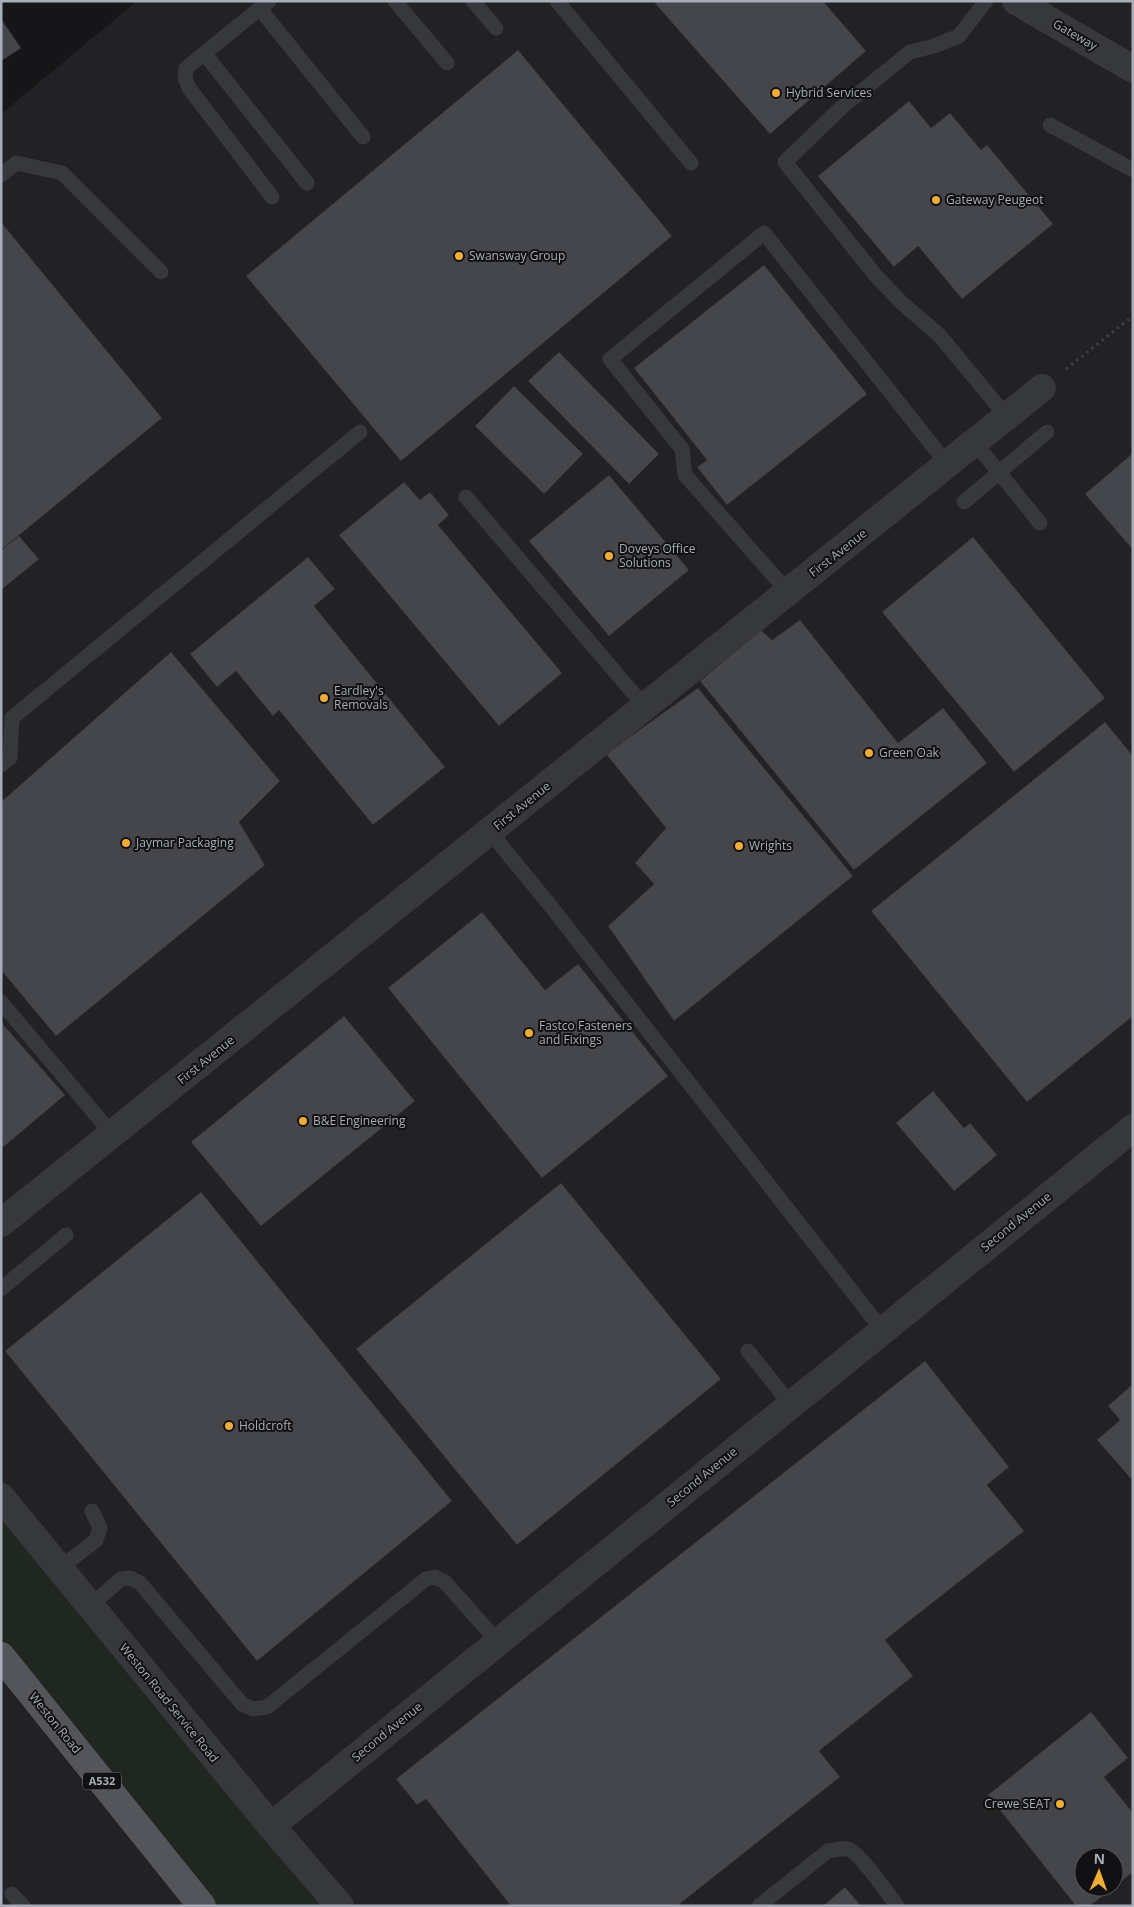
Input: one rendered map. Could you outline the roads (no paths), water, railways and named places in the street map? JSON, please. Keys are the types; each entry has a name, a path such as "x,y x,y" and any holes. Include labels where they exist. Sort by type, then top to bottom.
{"main road":[{"name":"Weston Road","path":"1,1656 202,1906"}],"street":[{"name":"Gateway","path":"1016,1 1133,69"},
{"name":"First Avenue","path":"1,1223 1042,388"},
{"name":"Second Avenue","path":"271,1826 1133,1128"},
{"name":"Weston Road Service Road","path":"1,1497 271,1826 340,1906"}],"lane":[{"path":"395,1 447,63"},
{"path":"473,1 496,28"},
{"path":"557,1 692,163"},
{"path":"986,1 959,36 934,46 910,52 842,107 785,162 876,276 902,303 940,336 1007,417"},
{"path":"272,197 189,88 185,78 186,68 265,5 363,136"},
{"path":"204,54 307,183"},
{"path":"1050,125 1133,170"},
{"path":"1,175 16,163 62,173 161,272"},
{"path":"788,592 685,475 682,449 610,359 764,233 948,465"},
{"path":"1,765 10,758 12,718 360,432"},
{"path":"964,502 1047,432"},
{"path":"975,443 1040,523"},
{"path":"466,497 645,708"},
{"path":"490,832 556,911 883,1330"},
{"path":"1,1002 112,1134"},
{"path":"1,1289 66,1235"},
{"path":"748,1351 791,1405"},
{"path":"60,1568 96,1540 100,1528 92,1511"},
{"path":"90,1606 121,1579 130,1578 140,1583 242,1704 253,1709 267,1707 426,1579 434,1577 445,1582 498,1642"},
{"path":"759,1906 828,1851 841,1848 850,1850 859,1857 897,1906"},
{"path":"12,1894 23,1906"}],"place":[{"name":"Hybrid Services","path":"776,93"},
{"name":"Gateway Peugeot","path":"936,200"},
{"name":"Swansway Group","path":"459,256"},
{"name":"Doveys Office Solutions","path":"609,556"},
{"name":"Eardley's Removals","path":"324,698"},
{"name":"Green Oak","path":"869,753"},
{"name":"Jaymar Packaging","path":"126,843"},
{"name":"Wrights","path":"739,846"},
{"name":"Fastco Fasteners and Fixings","path":"529,1033"},
{"name":"B&E Engineering","path":"303,1121"},
{"name":"Holdcroft","path":"229,1426"},
{"name":"Crewe SEAT","path":"1060,1804"}]}
